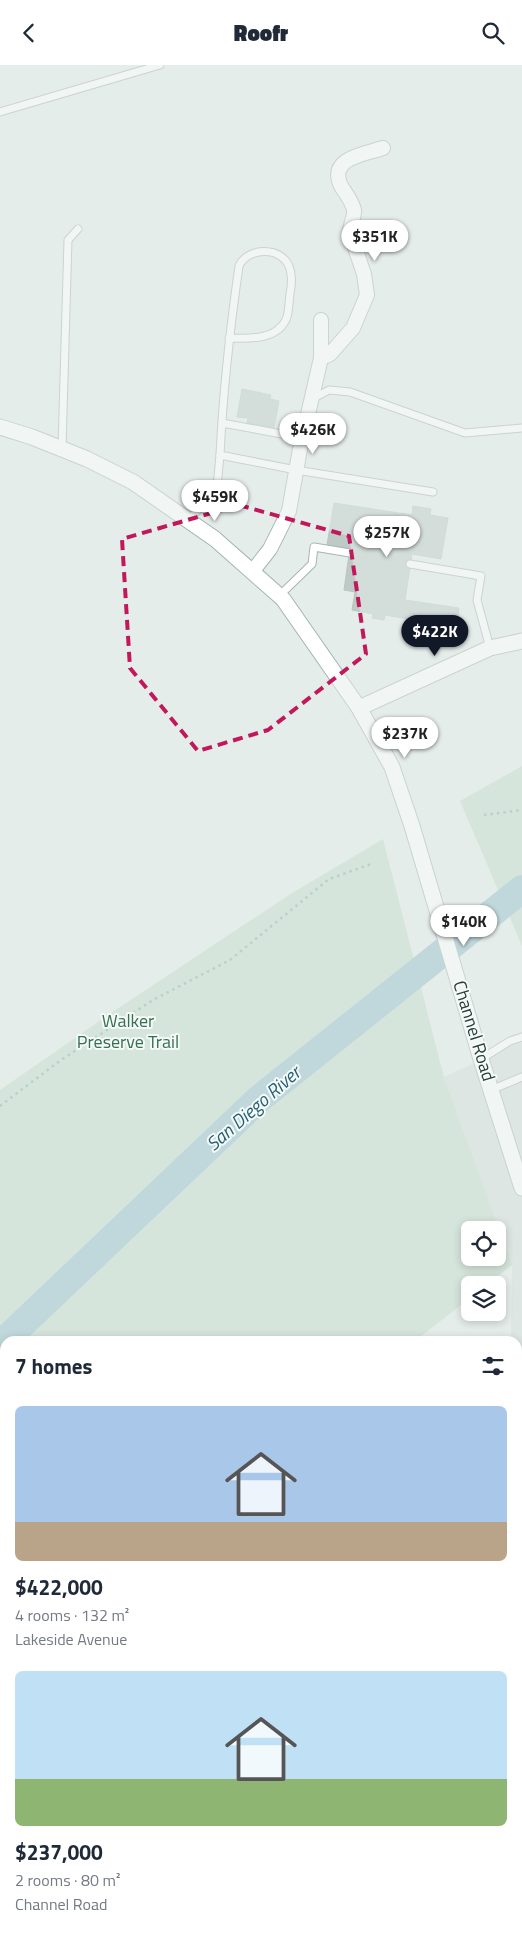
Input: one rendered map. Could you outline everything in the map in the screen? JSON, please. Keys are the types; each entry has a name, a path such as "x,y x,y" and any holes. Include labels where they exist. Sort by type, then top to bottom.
{"main road":[{"name":"Channel Road","path":"0,427 87,459 133,483 214,539 279,596 360,708 392,767 418,845 481,1059 519,1169 522,1188"},
{"path":"360,708 490,648 522,641"}],"street":[{"path":"322,358 330,354 353,328 367,295 364,274 350,233 349,226 354,214 352,203 338,177 339,171 344,161 383,148"},
{"path":"252,572 270,549 289,511 302,438 322,358 321,320"}],"lane":[{"path":"0,112 160,65"},
{"path":"62,449 68,240 78,229"},
{"path":"188,521 214,491 218,482 229,338 239,265 242,259 253,252 275,254 285,259 290,270 292,284 287,317 282,325 262,337 249,339 229,338"},
{"path":"312,399 329,390 350,392 465,433 522,428"},
{"path":"222,423 302,438"},
{"path":"220,455 296,470 433,492"},
{"path":"279,596 312,564 314,547 350,553"},
{"path":"410,564 481,576 477,600 490,648"},
{"path":"481,1059 510,1041 522,1037"},
{"path":"491,1090 522,1077"}],"path":[{"path":"484,815 522,810"},
{"path":"0,1106 61,1060 153,1000 230,960 329,879 374,863"}],"highlighted area":[{"path":"239,505 349,536 366,654 268,730 198,751 130,668 122,539"}],"shaded area":[{"path":"522,1041 522,1336 511,1336 512,1266 506,1249 506,1221 496,1221 444,1077"}],"green space":[{"path":"522,766 522,946 460,801"},
{"name":"Walker Preserve Trail","path":"383,839 444,1077 496,1221 461,1221 461,1266 506,1266 506,1248 512,1265 498,1276 461,1276 461,1305 421,1336 0,1336 0,1090 111,1013 292,893"}],"building":[{"path":"242,389 271,395 270,399 279,401 274,428 247,423 248,418 237,417"},
{"path":"334,503 412,515 413,506 431,509 430,515 448,518 441,559 412,554 405,600 459,608 458,619 427,614 426,622 385,615 384,620 372,618 373,614 352,610 355,592 344,590 350,548 327,545"}],"waterway":[{"name":"San Diego River","path":"9,1336 259,1099 522,889"}]}
